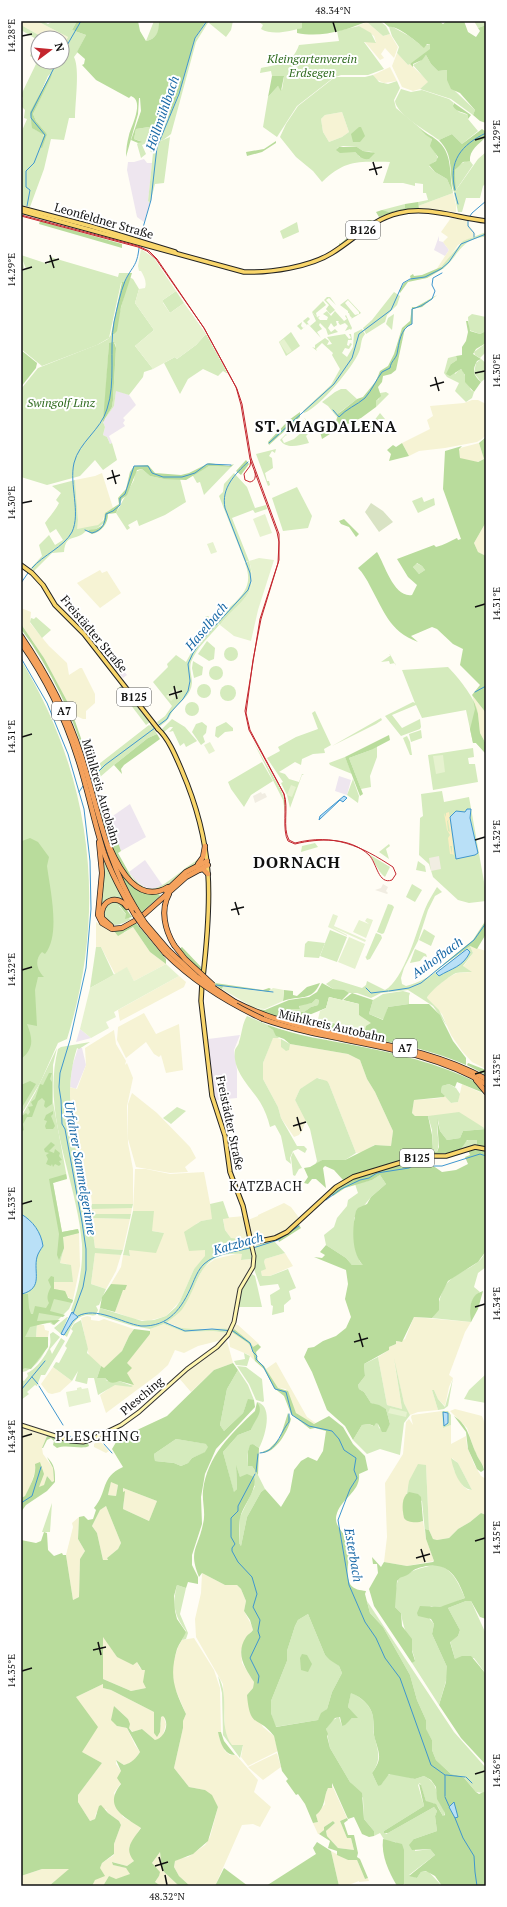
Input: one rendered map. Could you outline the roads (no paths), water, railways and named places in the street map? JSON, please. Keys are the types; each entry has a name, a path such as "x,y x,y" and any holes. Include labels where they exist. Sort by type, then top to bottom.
{"highway":[{"name":"Mühlkreis Autobahn","path":"21,636 39,663 60,704 77,743 85,776"},
{"name":"Mühlkreis Autobahn","path":"21,643 36,665 56,704 73,744 89,788 99,828 134,912 185,973 211,992 235,1006 263,1019 301,1031 417,1055 442,1063 468,1074 486,1084"},
{"path":"99,828 102,867 98,915 104,925 114,929 128,925 148,912 197,868 203,857 205,846"},
{"path":"99,828 117,862 135,886 150,892 161,890 208,863"},
{"path":"197,868 208,874"},
{"path":"134,912 122,901 114,899 104,905 102,915 104,920 109,925 116,926 123,924 146,910 171,885"},
{"path":"170,891 165,902 164,913 168,932 174,945 199,973 235,1002"},
{"name":"A7","path":"166,952 196,976 235,1002"},
{"name":"Mühlkreis Autobahn","path":"235,1002 272,1018 306,1028 423,1052 452,1062 486,1079"},
{"path":"468,1074 486,1092"}],"main road":[{"name":"Leonfeldner Straße","path":"21,210 96,228 180,255 240,272 274,270 327,256 373,223 398,213 425,211 486,221"},
{"name":"Freistädter Straße","path":"21,565 32,573 42,584 58,608 84,634 157,727 171,748 192,795 200,820 208,863 208,919 201,996 213,1102 225,1136 230,1172 243,1206 252,1246"},
{"name":"B125","path":"252,1246 287,1232 336,1188 353,1177 422,1156 446,1156 475,1147 486,1150"},
{"name":"Plesching","path":"21,1425 76,1442 90,1440 134,1416 181,1374 217,1347 229,1333 240,1289 253,1267 252,1246"}],"water":[{"path":"344,796 347,798 343,802 340,800 319,820 320,816"},
{"path":"467,809 471,809 470,818 478,853 456,859 450,817 456,811 465,812"},
{"path":"467,949 470,952 461,964 439,976 436,973"},
{"path":"21,1214 36,1227 43,1246 37,1257 35,1284 33,1288 22,1294"},
{"path":"72,1312 78,1317 73,1321 64,1335 61,1334"},
{"path":"443,1412 448,1413 448,1423 444,1426"},
{"path":"454,1802 458,1817 455,1818 449,1807"}],"waterway":[{"path":"70,40 81,21"},
{"name":"Höllmühlbach","path":"140,238 151,200 157,147 179,94 195,38 207,21"},
{"path":"27,206 30,190 26,187 26,171 34,163 45,135 31,118 31,113 53,70"},
{"path":"455,190 453,171 458,155 470,143 486,133"},
{"path":"455,193 458,204"},
{"path":"470,216 486,201"},
{"path":"468,220 468,226 474,233 474,237"},
{"name":"Haselbach","path":"269,443 334,384 352,358 359,334 391,310 403,283 410,279 425,277 441,269 449,262 461,244 486,234"},
{"name":"Höllmühlbach","path":"32,568 59,547 72,532 75,516 73,480 74,463 80,449 100,423 107,409 110,399 112,377 112,343 114,322 123,286 136,263 139,248"},
{"path":"333,410 339,417 365,398 382,372 390,368 397,354 399,341 405,329 412,324 412,309 421,306 432,299 435,291 432,285 433,278 442,273"},
{"name":"Haselbach","path":"90,780 105,765 167,719 188,691 190,681 188,664 193,653 202,640 248,590 251,581 250,573 225,508 224,501 230,482 238,471 248,462"},
{"path":"85,530 92,533 99,530 104,523 106,514 113,511 120,505 120,498 125,494 134,466 148,466 152,473 163,477 182,477 195,473 207,464 231,465"},
{"name":"Höllmühlbach","path":"21,583 28,573"},
{"name":"Urfahrer Sammelgerinne","path":"21,658 47,703 68,754 84,809 90,861 91,909 86,968 70,1040 60,1073 59,1087 62,1124 65,1129 86,1249 86,1270 83,1287 73,1314"},
{"path":"475,692 486,686"},
{"name":"Urfahrer Sammelgerinne","path":"79,792 83,786"},
{"name":"Auhofbach","path":"389,991 409,988 421,983 474,940 486,923"},
{"name":"Auhofbach","path":"216,985 273,992"},
{"name":"Auhofbach","path":"366,988 371,993 388,991"},
{"name":"Katzbach","path":"326,1200 341,1189 360,1180 369,1178 377,1173 409,1168 420,1162 434,1166 442,1166 480,1154 486,1156"},
{"name":"Katzbach","path":"253,1248 278,1240 299,1226"},
{"name":"Katzbach","path":"78,1316 85,1313 101,1314 141,1326 151,1325 167,1320 184,1301 198,1271 204,1264 214,1257 250,1248"},
{"name":"Esterbach","path":"164,1322 185,1331 212,1329 233,1331 250,1343 253,1352 257,1356 256,1359 263,1366 275,1389 286,1392 292,1415 309,1426 332,1431 339,1439 344,1450 356,1458 354,1470 357,1478 350,1489 338,1520 349,1585 365,1622 376,1638 385,1658 400,1678 431,1765 445,1775"},
{"name":"Urfahrer Sammelgerinne","path":"21,1390 45,1361"},
{"path":"32,1377 38,1384"},
{"path":"39,1386 63,1425"},
{"name":"Esterbach","path":"260,1453 266,1452 278,1441 289,1422 289,1414"},
{"path":"65,1435 80,1439 104,1430"},
{"path":"104,1444 112,1453"},
{"name":"Esterbach","path":"256,1472 258,1454"},
{"path":"21,1503 32,1496 41,1467"},
{"name":"Esterbach","path":"255,1474 238,1506 238,1511 231,1518 231,1537 235,1544 232,1551 238,1562 252,1577 257,1594 253,1607 260,1620 258,1631 260,1637 250,1658 259,1676 258,1683"},
{"path":"445,1775 445,1796"},
{"path":"446,1775 465,1777"},
{"path":"466,1777 472,1783"},
{"path":"445,1797 449,1806"},
{"path":"455,1818 463,1838 474,1856 477,1886"}],"tram line":[{"path":"21,215 138,246 149,251 157,259 204,328 237,389 242,404 251,458 279,534 279,560 261,619 253,660 246,713 250,730 284,794 286,805 286,829 289,840 295,843 309,840 322,840 335,841 347,843 358,848 370,853 393,867 396,874 392,880 387,881 384,879 378,872 369,855 361,849 353,845 344,842 334,840 324,840 314,841 304,842 295,844 288,841 285,831 284,794 249,730 245,711 260,619 278,563 279,542 277,532 250,459 241,405 236,387 204,328 156,259 147,251 138,247 21,216"},
{"path":"251,459 250,466 244,474 245,480 250,482 253,481 255,472"}],"district":[{"name":"ST. MAGDALENA","path":"326,426"},
{"name":"DORNACH","path":"297,862"},
{"name":"KATZBACH","path":"266,1186"},
{"name":"PLESCHING","path":"98,1436"}],"park label":[{"name":"Kleingartenverein Erdsegen","path":"312,66"},
{"name":"Swingolf Linz","path":"61,403"}]}
